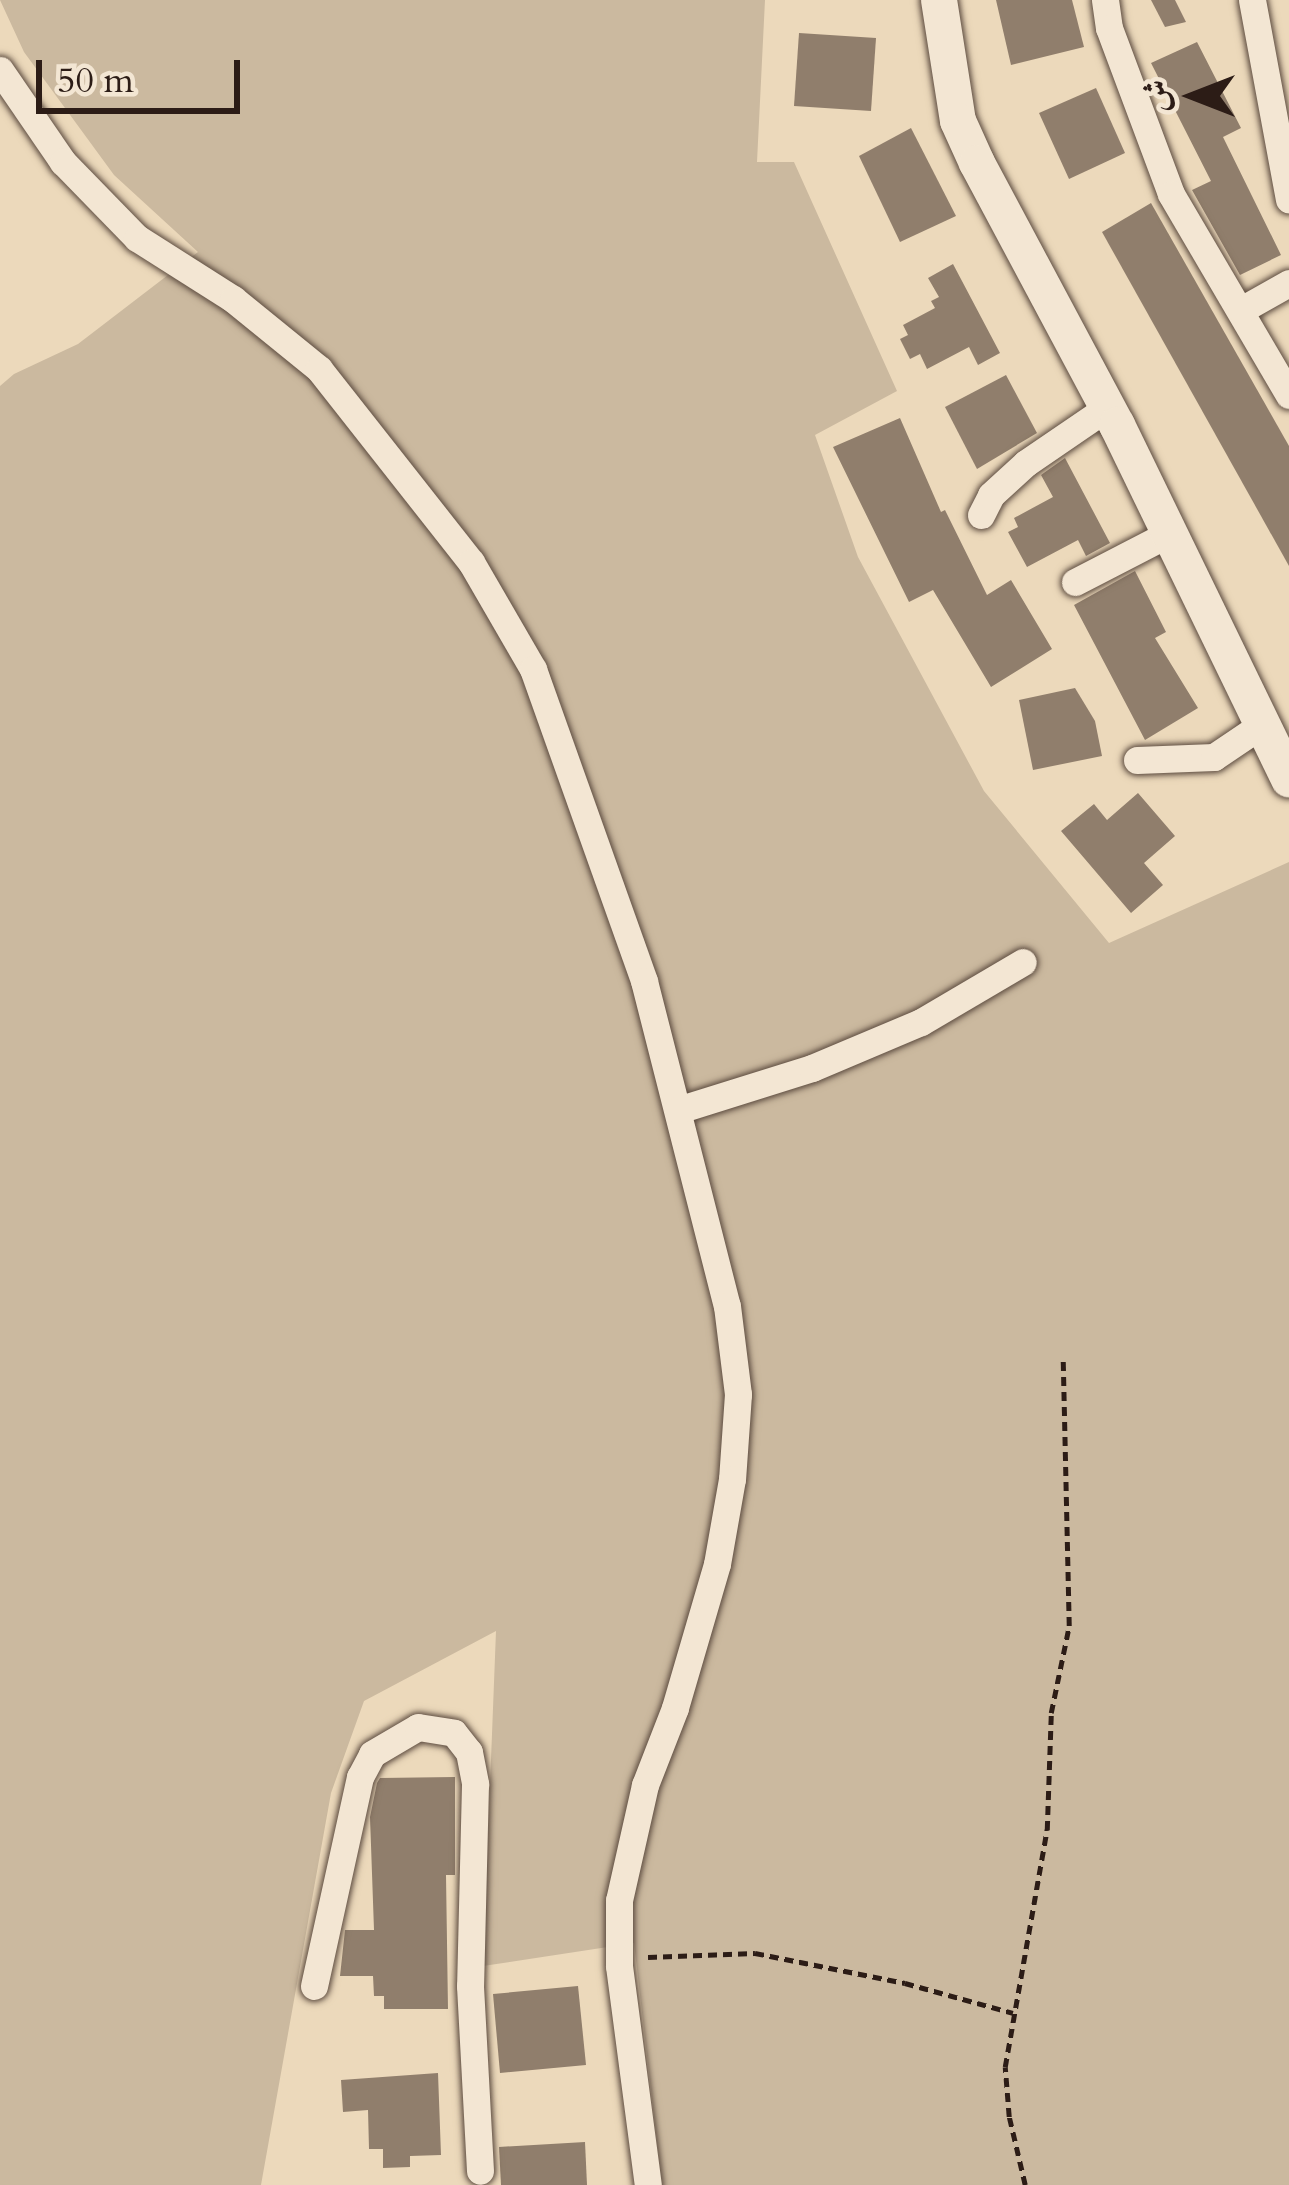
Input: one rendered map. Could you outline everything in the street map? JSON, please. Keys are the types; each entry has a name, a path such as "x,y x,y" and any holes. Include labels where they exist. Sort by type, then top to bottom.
{"street":[{"path":"939,0 958,121 1108,407 1280,752 1137,760"},
{"path":"1105,0 1109,28 1172,194 1289,395"},
{"path":"1252,0 1289,200"},
{"path":"0,70 63,162 137,238 233,299 319,369 470,562 533,669 644,980 727,1306 738,1394 732,1479 717,1564 646,1785 619,1900 619,1966 648,2185"},
{"path":"1241,310 1289,283"},
{"path":"982,515 991,495 1026,463 1108,407"},
{"path":"1075,582 1171,533"},
{"path":"678,1111 812,1068 921,1022 1023,962"},
{"path":"314,1986 361,1777 372,1754 418,1727 454,1733 469,1752 476,1784 470,1986 475,2180"}],"path":[{"path":"1024,2185 1007,2101 1012,2013 1047,1830 1051,1713 1069,1626 1063,1361"},
{"path":"628,1957 755,1953 905,1983 1012,2013"}],"shaded area":[{"path":"0,0 765,0 757,162 794,162 897,391 815,435 858,557 984,791 1109,943 1289,862 1289,2185 662,2185 634,1943 483,1966 496,1631 364,1701 331,1793 261,2185 0,2185 0,386 14,374 78,344 198,252 114,175 24,52"}],"building":[{"path":"996,0 1072,0 1084,47 1011,65"},
{"path":"1151,0 1175,0 1186,22 1165,27"},
{"path":"799,33 876,38 871,111 794,106"},
{"path":"1197,42 1241,128 1223,137 1281,255 1240,275 1192,190 1211,181 1151,63"},
{"path":"1096,88 1125,153 1069,179 1039,113"},
{"path":"911,128 956,216 900,242 859,156"},
{"path":"1151,203 1289,446 1289,566 1102,232"},
{"path":"953,264 1000,353 978,365 969,347 927,369 920,354 910,359 900,339 908,335 903,325 935,308 931,301 939,297 928,278"},
{"path":"1006,375 1037,433 977,469 945,407"},
{"path":"900,418 941,512 945,510 987,595 1011,580 1052,649 991,687 933,590 909,602 833,447"},
{"path":"1065,458 1110,543 1086,556 1078,540 1027,567 1008,532 1018,527 1014,518 1053,497 1041,475"},
{"path":"1135,571 1166,632 1155,638 1198,708 1145,740 1074,605"},
{"path":"1075,688 1095,721 1102,756 1033,770 1019,700"},
{"path":"1138,793 1175,836 1144,863 1163,885 1131,913 1061,831 1094,804 1107,820"},
{"path":"455,1777 455,1875 446,1875 448,2009 384,2009 384,1996 374,1996 373,1976 340,1976 345,1930 374,1930 370,1817 377,1783 380,1778"},
{"path":"578,1986 586,2065 500,2073 493,1994"},
{"path":"438,2073 441,2155 410,2156 410,2167 383,2168 383,2149 369,2149 368,2110 343,2112 341,2080"},
{"path":"585,2142 587,2185 501,2185 499,2147"}]}
